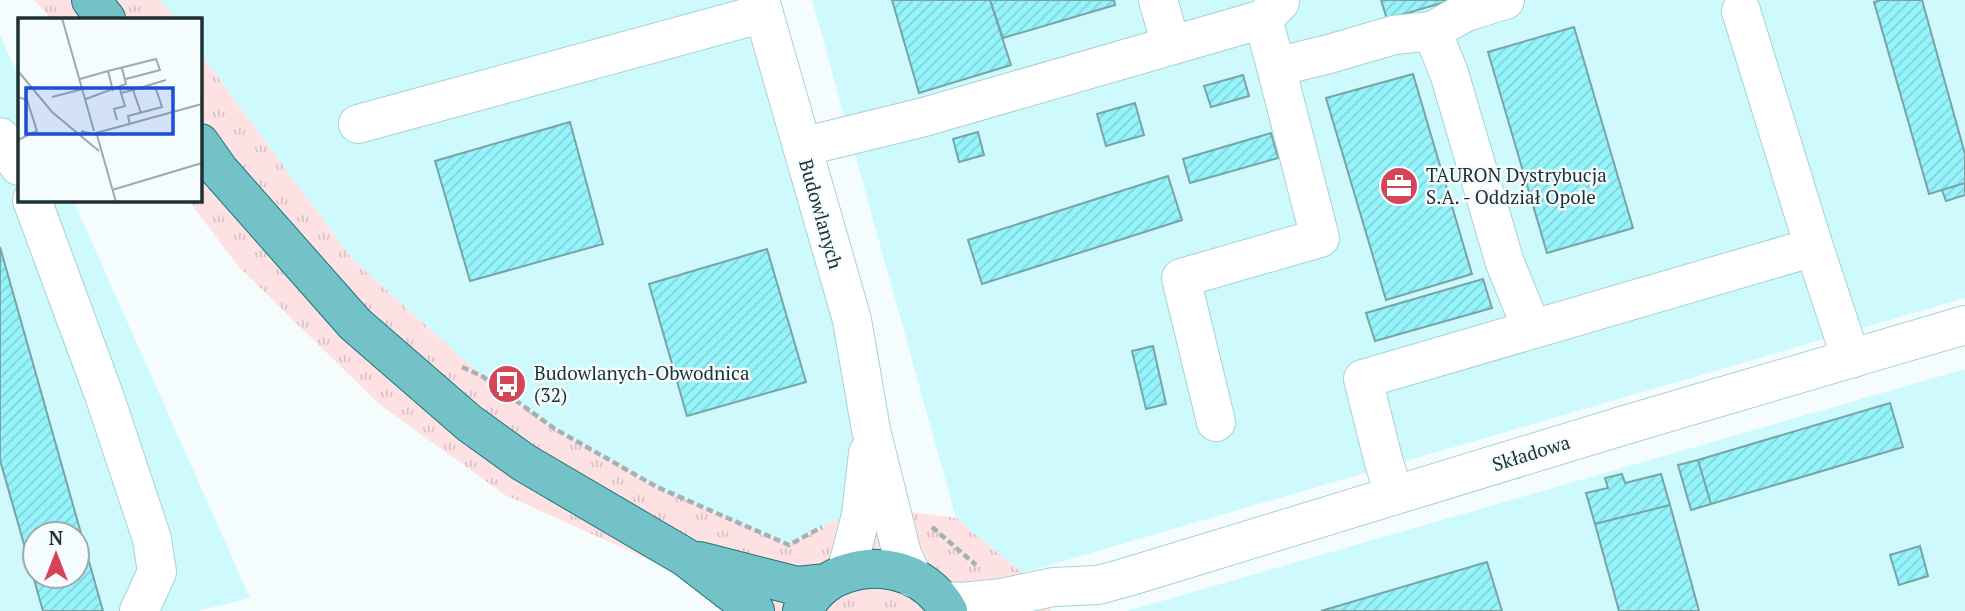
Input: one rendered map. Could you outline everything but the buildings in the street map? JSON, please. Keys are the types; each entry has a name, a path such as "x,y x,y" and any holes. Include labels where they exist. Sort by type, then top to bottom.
{"main road":[{"path":"91,0 105,18"},
{"path":"201,144 219,170 355,324 469,423 523,462 685,557 755,611"},
{"path":"685,557 797,586 868,568 896,570 922,582 945,606"},
{"path":"802,611 810,598 837,578"}],"street":[{"path":"1158,0 1171,45"},
{"path":"1276,67 1394,35 1432,31 1465,12 1506,0"},
{"path":"358,124 762,6"},
{"name":"Budowlanych","path":"762,6 852,320 871,430 902,554 913,578"},
{"path":"802,147 924,117 1171,45 1273,9 1276,67 1320,238 1181,278 1216,422"},
{"path":"1741,11 1851,359"},
{"path":"1432,31 1449,73 1505,263 1532,329"},
{"path":"0,138 18,165"},
{"path":"32,201 104,395 152,539 157,572 139,611"},
{"path":"1394,495 1382,459 1363,379 1814,247"},
{"name":"Składowa","path":"945,606 1053,587 1098,584 1612,428 1965,325"},
{"name":"Budowlanych","path":"837,578 861,515 871,430"},
{"name":"Składowa","path":"1059,611 1098,584"}],"path":[{"path":"457,365 482,376 555,429 657,486 789,545 824,526"}],"shaded area":[{"path":"160,0 741,0 852,319 861,515 813,531 789,545 657,487 555,429 482,376 352,259 201,54 201,18 174,18"},
{"path":"812,0 1965,0 1965,298 1022,573 956,518"},
{"path":"0,35 18,76 18,201 73,201 250,598 198,611 0,611"},
{"path":"1965,369 1965,611 1127,611"}],"green space":[{"path":"34,0 160,0 174,18 50,18"},
{"path":"201,54 352,259 482,376 555,429 657,487 789,545 835,520 861,515 902,511 956,518 1022,573 1052,611 746,611 674,571 505,495 379,404 238,266 189,201 201,201"}],"place":[{"name":"TAURON Dystrybucja S.A. - Oddział Opole","path":"1399,186"},
{"name":"Budowlanych-Obwodnica (32)","path":"507,384"}]}
